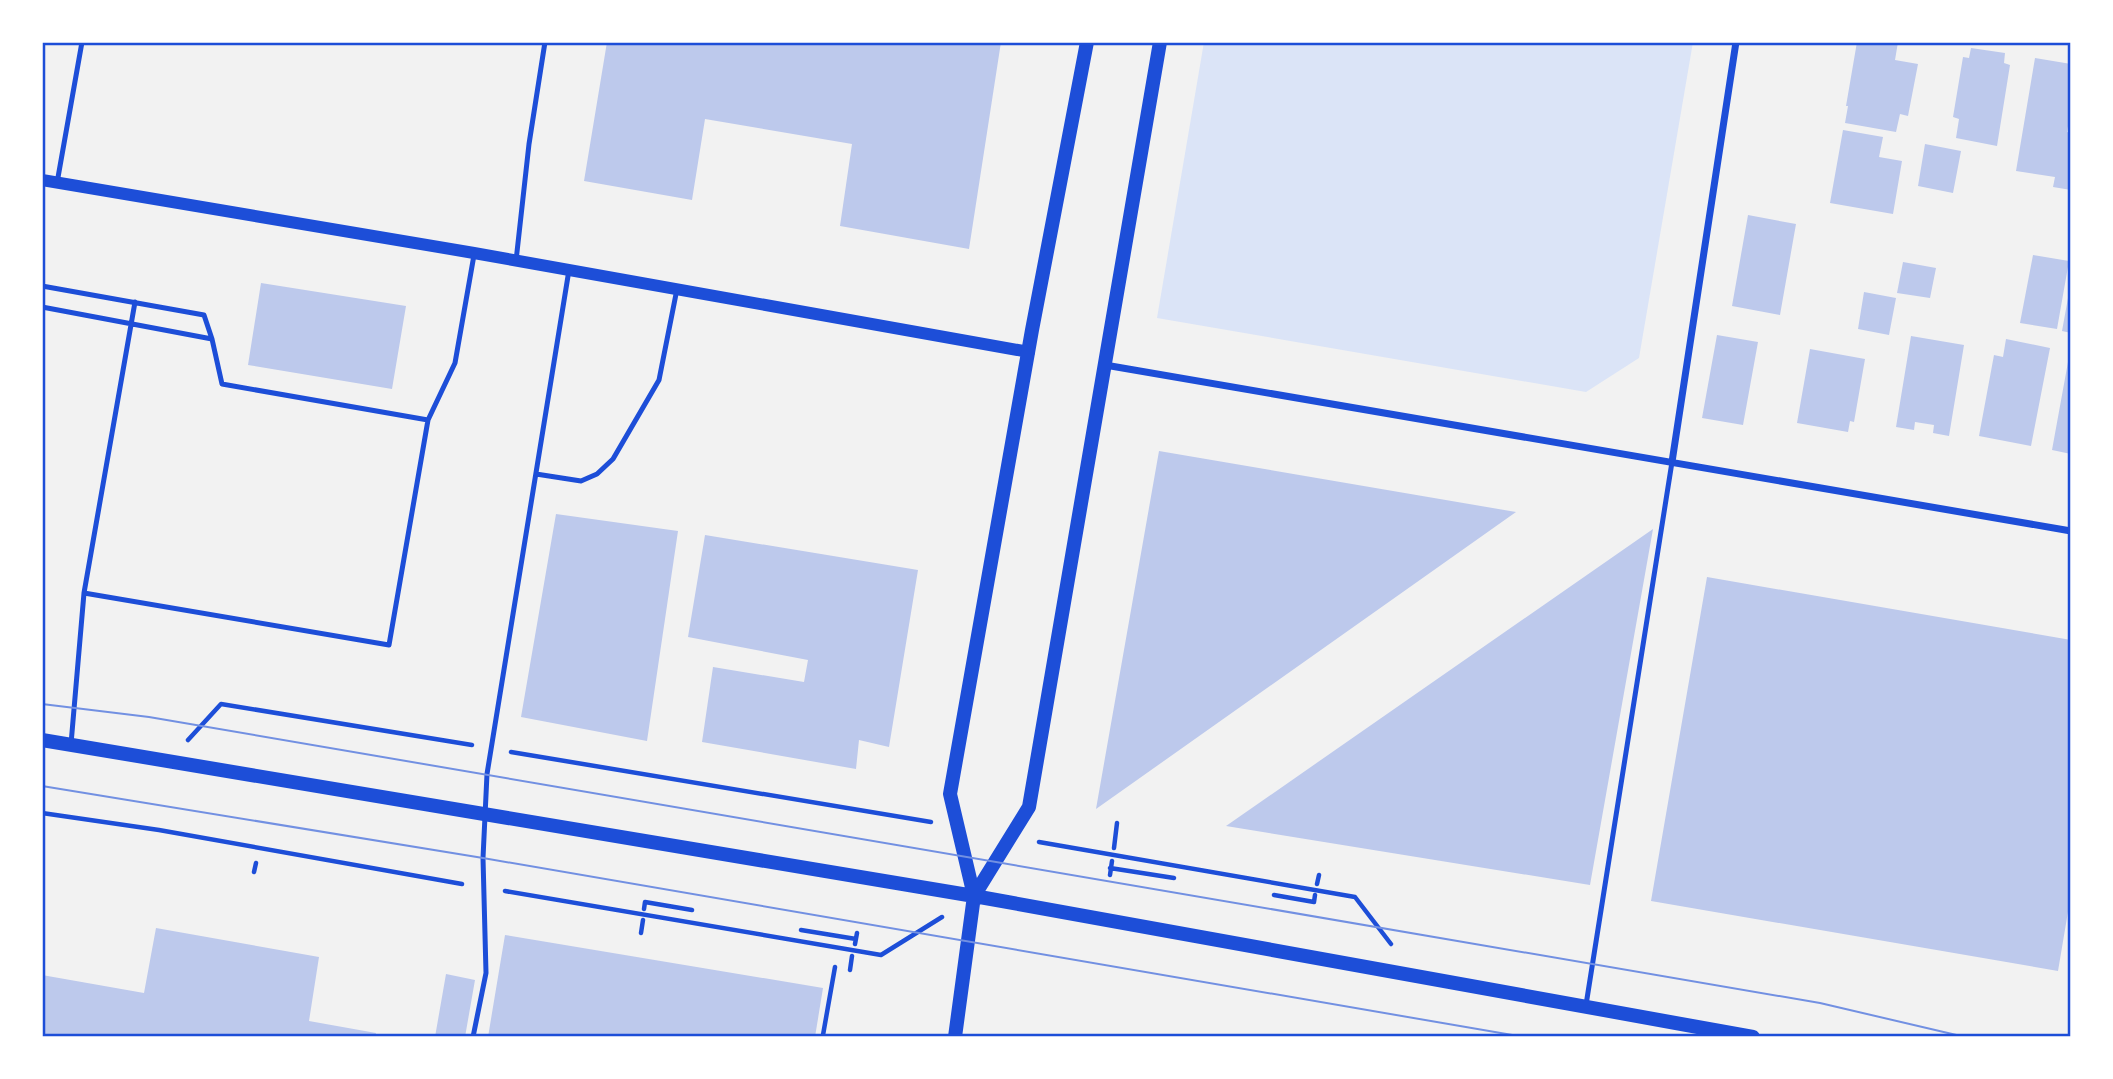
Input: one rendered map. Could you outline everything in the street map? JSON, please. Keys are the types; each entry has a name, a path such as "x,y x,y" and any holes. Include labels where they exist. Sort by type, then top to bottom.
{"main road":[{"path":"956,1037 974,897 950,794 1087,42"},
{"path":"974,897 1029,807 1160,42"},
{"path":"42,740 974,897 1753,1037"}],"street":[{"path":"1672,462 1736,42"},
{"path":"42,180 474,253 1029,352"},
{"path":"1105,365 2071,531"}],"lane":[{"path":"57,183 82,42"},
{"path":"516,261 529,144 545,42"},
{"path":"84,593 389,645 428,420 455,363 474,253"},
{"path":"473,1037 486,973 484,815 487,774 569,270"},
{"path":"42,286 204,315 222,384 428,420"},
{"path":"536,474 581,481 597,474 613,459 659,380 677,289"},
{"path":"71,744 84,593 135,302"},
{"path":"42,307 212,339"},
{"path":"1586,1007 1672,462"}],"path":[{"path":"170,760 220,704 875,811 958,827"},
{"path":"42,813 159,830 881,955 974,897"},
{"path":"1114,848 1117,822"},
{"path":"1011,837 1354,897 1418,977"},
{"path":"1110,875 1112,861"},
{"path":"254,872 256,863"},
{"path":"1110,868 1174,878"},
{"path":"1317,884 1319,874"},
{"path":"1273,895 1314,902 1315,895"},
{"path":"644,909 645,902 692,910"},
{"path":"641,933 643,920"},
{"path":"801,930 856,939"},
{"path":"850,970 852,956"},
{"path":"823,1035 835,967"}],"shaded area":[{"path":"1204,42 1693,42 1639,358 1586,392 1157,318"}],"building":[{"path":"607,42 1001,42 969,249 840,226 852,144 705,119 692,200 584,181"},
{"path":"1857,42 1898,42 1895,60 1918,64 1908,116 1900,114 1896,132 1845,123"},
{"path":"1971,48 2005,53 2004,63 2010,65 1997,146 1956,138 1959,119 1953,117 1963,57 1969,58"},
{"path":"2035,58 2071,64 2071,108 2067,132 2071,133 2071,190 2053,187 2055,177 2016,171"},
{"path":"1843,130 1883,137 1879,157 1902,161 1893,214 1830,203"},
{"path":"1925,144 1961,151 1953,193 1918,186"},
{"path":"1748,215 1796,224 1780,315 1732,306"},
{"path":"2033,255 2069,261 2057,329 2020,323"},
{"path":"1903,262 1936,268 1930,298 1897,293"},
{"path":"261,283 406,306 392,389 248,365"},
{"path":"1864,292 1896,298 1889,335 1858,329"},
{"path":"2068,298 2071,299 2071,333 2062,331"},
{"path":"1717,335 1758,342 1743,425 1702,418"},
{"path":"1911,336 1964,345 1949,436 1933,433 1934,425 1915,422 1914,430 1896,427"},
{"path":"2006,339 2050,348 2031,446 1979,436 1994,355 2003,357"},
{"path":"1810,349 1865,359 1854,422 1850,421 1848,432 1797,423"},
{"path":"2068,362 2071,362 2071,454 2052,450"},
{"path":"1159,451 1516,512 1096,809"},
{"path":"556,514 678,531 647,741 521,717"},
{"path":"1653,529 1590,885 1226,826"},
{"path":"705,535 918,570 889,747 859,740 856,769 702,742 713,667 804,682 808,660 688,637"},
{"path":"1707,577 2071,640 2071,894 2058,971 1651,901"},
{"path":"156,928 319,957 309,1021 376,1033 375,1037 42,1037 42,975 144,993"},
{"path":"505,935 823,988 815,1037 488,1037"},
{"path":"446,974 475,980 465,1037 435,1037"}],"tram line":[{"path":"42,704 149,717 1820,1003 1965,1037"},
{"path":"42,786 483,858 1524,1037"}]}
